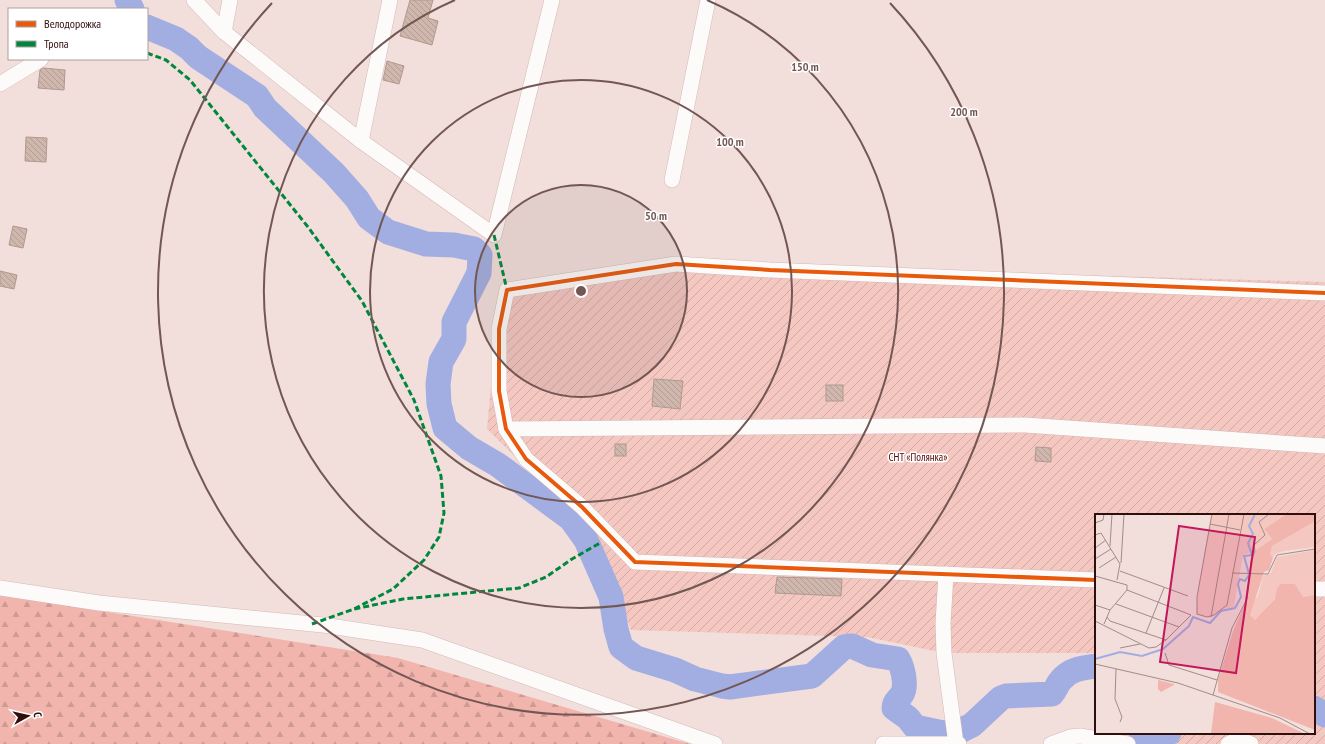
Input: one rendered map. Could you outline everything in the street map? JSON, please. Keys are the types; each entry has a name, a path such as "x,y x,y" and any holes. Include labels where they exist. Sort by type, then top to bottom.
{"street":[{"path":"194,0 224,32 361,141 494,235 552,0"},
{"path":"224,32 230,0"},
{"path":"361,141 390,0"},
{"path":"672,180 708,0"},
{"path":"0,84 39,60"},
{"path":"1095,580 635,562 582,507 526,459 506,429 499,391 499,330 507,290 676,264 770,270 905,274 1325,293"},
{"path":"506,429 1025,425 1325,446"},
{"path":"883,744 957,744 944,653 943,623 946,574"},
{"path":"0,588 99,603 323,625 422,640 715,744"},
{"path":"1051,744 1070,737 1080,736 1128,744"},
{"path":"1228,744 1233,741 1241,740 1251,744"}],"green space":[{"name":"СНТ «Полянка»","path":"737,266 1325,282 1325,744 1177,744 1175,742 1175,734 1315,734 1315,514 1095,514 1095,653 944,653 867,637 631,630 598,538 487,429 500,287 669,269"},
{"path":"0,595 398,658 690,744 0,744"}],"building":[{"path":"410,0 433,0 428,18 438,21 432,45 400,36"},
{"path":"387,61 404,66 399,84 383,80"},
{"path":"43,68 65,70 64,90 38,88 40,70"},
{"path":"26,137 47,138 46,162 25,161"},
{"path":"13,226 27,229 23,248 9,245"},
{"path":"0,271 17,275 14,289 0,286"},
{"path":"654,379 683,381 680,409 652,406"},
{"path":"826,385 843,385 843,401 826,401"},
{"path":"615,444 626,444 626,456 615,456"},
{"path":"1036,447 1051,448 1051,462 1035,461"},
{"path":"777,577 842,579 841,596 775,593"}],"waterway":[{"path":"127,0 131,8"},
{"path":"148,27 176,39 189,48 198,57 257,96 265,108 334,173 357,199 369,218 388,232 426,244 454,245 474,249 480,255 479,273 454,322 454,339 441,362 438,384 439,404 445,428 469,448 498,465 571,519 586,540 611,597 616,629 621,647 636,658 675,670 695,679 730,687 812,676 844,647 852,646 872,655 898,659 903,671 904,686 902,694 896,702 894,708 908,718 915,727 943,733 949,732"},
{"path":"960,731 972,725 1001,698 1006,696 1052,694 1068,673 1081,668 1095,666"},
{"path":"1315,709 1325,715"},
{"path":"1142,734 1156,734"}],"marked path":[{"path":"148,53 166,60 190,80 308,227 362,301 414,400 441,476 444,513 439,537 424,560 393,589 354,609"},
{"path":"494,235 507,290"},
{"path":"312,624 354,609 403,599 519,588 546,577 572,559 600,543"}],"cycle path":[{"path":"1095,580 635,562 582,507 526,459 506,429 499,391 499,329 507,290 676,264 770,270 1325,293"}]}
